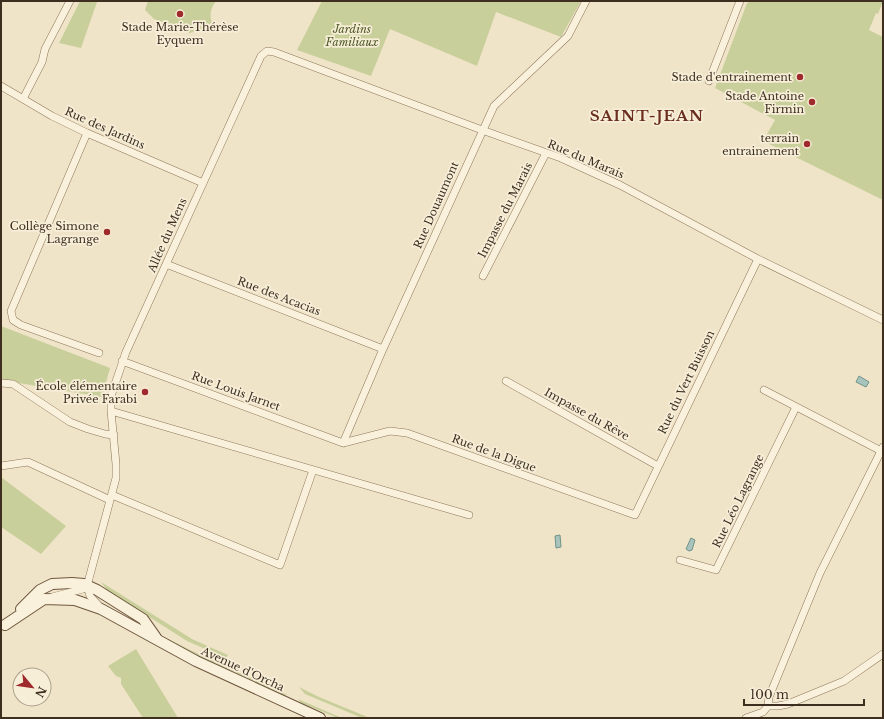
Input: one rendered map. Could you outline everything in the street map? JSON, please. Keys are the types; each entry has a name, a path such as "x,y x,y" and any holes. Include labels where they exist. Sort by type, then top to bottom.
{"main road":[{"name":"Avenue d'Orcha","path":"42,595 52,584 72,583 87,586 97,590 144,619 158,640"},
{"name":"Avenue d'Orcha","path":"42,595 75,600 101,609 196,661 320,718"},
{"path":"3,627 42,595"}],"street":[{"path":"22,99 42,62 45,49 70,1"},
{"name":"Rue Douaumont","path":"343,443 383,349 494,106 568,36 586,1"},
{"path":"709,81 740,1"},
{"name":"Rue du Marais","path":"267,51 274,52 342,76 482,130 561,158 620,185 758,259 883,320"},
{"name":"Allée du Mens","path":"87,586 116,478 111,396 122,361 261,56 267,51"},
{"name":"Rue des Jardins","path":"1,86 52,116 87,133 203,183"},
{"path":"87,133 10,311 13,320 21,325 99,353"},
{"name":"Impasse du Marais","path":"483,276 546,153"},
{"name":"Rue du Vert Buisson","path":"635,515 758,259"},
{"name":"Rue des Acacias","path":"166,264 383,349"},
{"name":"Rue Louis Jarnet","path":"122,361 343,443"},
{"name":"Impasse du Rêve","path":"506,381 658,466"},
{"path":"1,383 13,384 70,422 88,429 114,435"},
{"path":"746,718 763,712 768,706 769,697 820,573 882,450 764,390"},
{"name":"Rue Léo Lagrange","path":"680,560 716,570 796,407"},
{"path":"111,411 469,515"},
{"name":"Rue de la Digue","path":"343,443 390,431 407,433 635,515"},
{"path":"1,466 28,462 111,498 280,565 313,470"},
{"path":"87,586 90,596 101,609"},
{"path":"768,706 788,704 844,681 883,654"}],"green space":[{"path":"80,1 97,2 81,48 59,43"},
{"name":"Stade Marie-Thérèse Eyquem","path":"148,1 216,1 212,7 211,13 213,25 190,33 154,19 145,10"},
{"name":"Jardins Familiaux","path":"322,1 581,1 561,37 496,12 477,66 390,29 371,76 297,50"},
{"name":"Stade Antoine Firmin","path":"752,1 883,1 869,30 883,37 883,200 763,141 775,120 715,88 747,3"},
{"path":"1,326 110,368 102,397 1,380"},
{"path":"1,477 66,526 41,554 1,527"},
{"path":"101,582 192,639 228,655 226,658 187,641 107,590"},
{"path":"168,639 287,695 285,696 196,656 167,641"},
{"path":"136,649 178,718 143,718 121,684 121,678 116,676 108,666"},
{"path":"299,687 370,718 362,718 305,694"},
{"path":"298,699 342,718 338,718 301,703"}],"water":[{"path":"859,376 869,382 866,387 856,382"},
{"path":"560,535 561,547 556,548 555,536"},
{"path":"691,538 695,540 692,550 689,551 686,549"}],"place":[{"name":"Stade Marie-Thérèse Eyquem","path":"180,14"},
{"name":"Stade d'entrainement","path":"800,77"},
{"name":"Stade Antoine Firmin","path":"812,102"},
{"name":"terrain entrainement","path":"807,144"},
{"name":"Collège Simone Lagrange","path":"107,232"},
{"name":"École élémentaire Privée Farabi","path":"145,392"}],"district":[{"name":"SAINT-JEAN","path":"647,115"}]}
